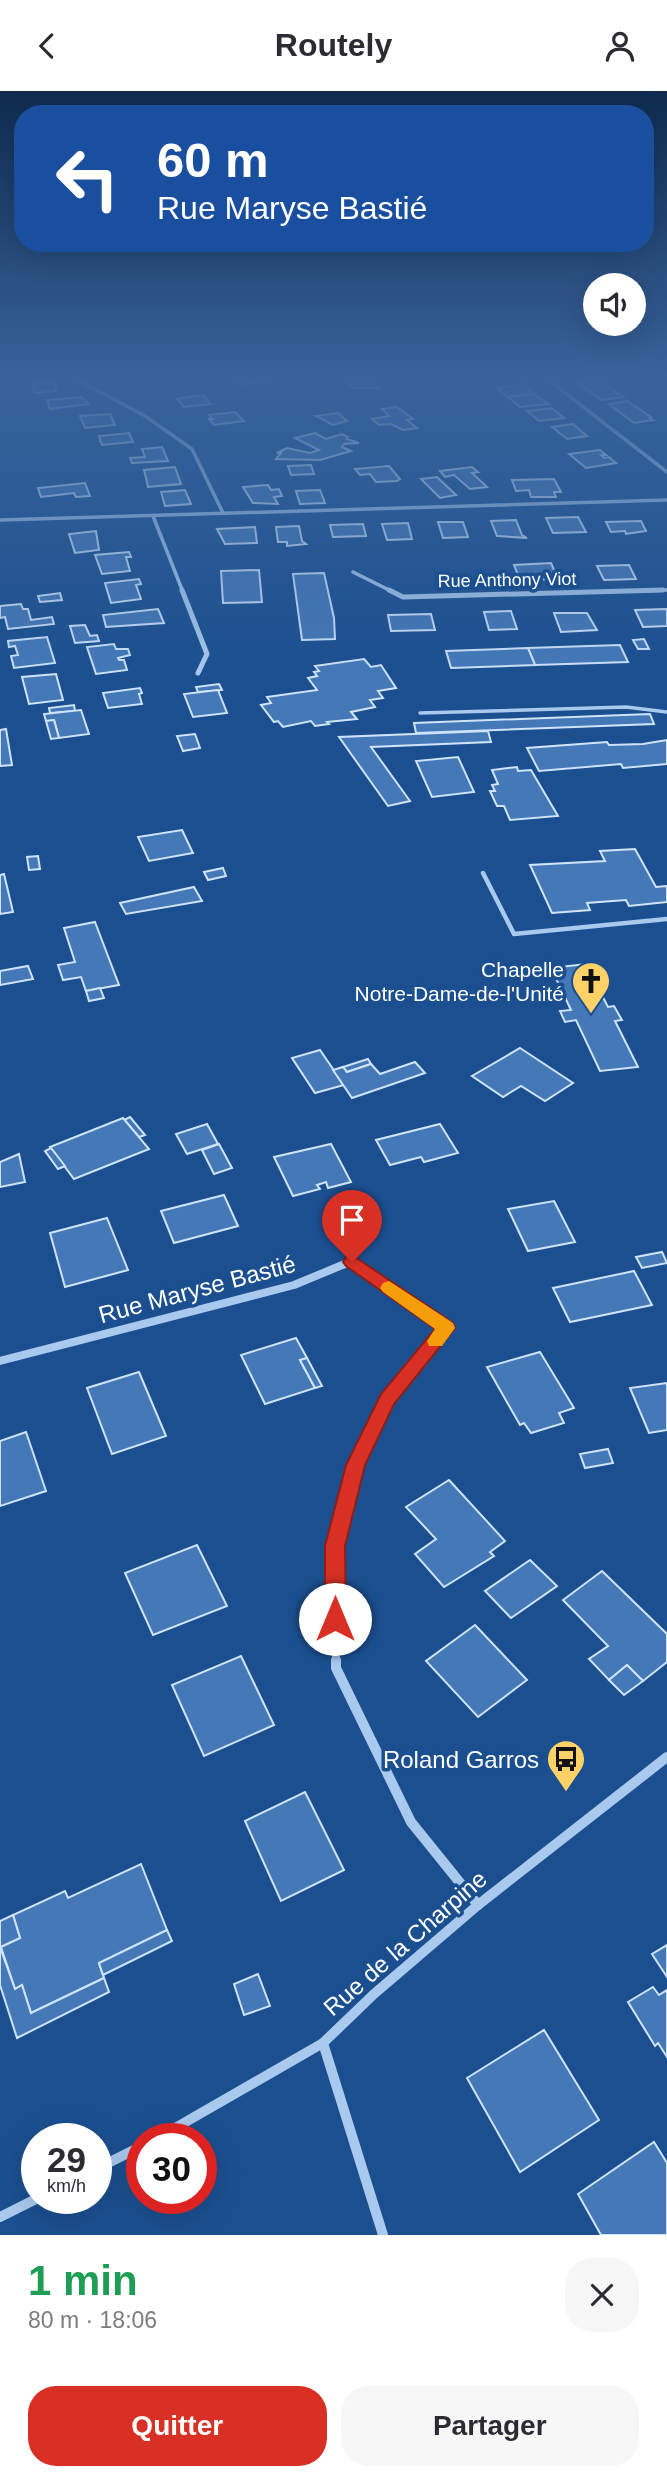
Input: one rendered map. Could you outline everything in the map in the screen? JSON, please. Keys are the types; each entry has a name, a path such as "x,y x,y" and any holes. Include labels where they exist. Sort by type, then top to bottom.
{"street":[{"path":"206,478 223,513"},
{"path":"0,520 667,500"},
{"path":"153,516 207,653 198,673"},
{"name":"Rue Anthony Viot","path":"353,572 403,597 667,590"},
{"name":"Rue Maryse Bastié","path":"0,1361 294,1285 352,1262 447,1328 387,1399 356,1465 335,1546 336,1668 411,1822 478,1905"},
{"name":"Rue de la Charpine","path":"187,2123 323,2043 374,1994 478,1905 667,1757"},
{"path":"323,2043 383,2235"},
{"path":"0,2217 21,2206"}],"lane":[{"path":"420,713 626,707 667,712"},
{"path":"483,873 514,934 667,919"}],"building":[{"path":"146,478 179,478 181,484 148,487"},
{"path":"373,478 400,479 397,481 376,482"},
{"path":"438,478 456,495 440,498 421,479"},
{"path":"457,478 477,478 487,487 470,489"},
{"path":"554,479 561,492 554,492 556,497 531,497 529,490 516,491 512,480"},
{"path":"85,483 90,496 76,497 74,493 41,497 38,488"},
{"path":"268,485 271,490 279,489 282,496 274,497 278,504 253,503 243,487"},
{"path":"185,490 191,504 165,506 161,492"},
{"path":"320,490 325,503 300,504 296,491"},
{"path":"578,517 586,532 553,533 546,518"},
{"path":"516,520 522,535 527,538 497,536 491,521"},
{"path":"641,521 646,531 626,534 625,531 611,532 606,522"},
{"path":"438,522 463,522 468,537 443,538"},
{"path":"408,523 412,539 387,540 382,524"},
{"path":"363,524 366,536 333,537 330,525"},
{"path":"299,526 302,541 306,544 287,546 287,542 278,542 276,527"},
{"path":"255,527 257,543 225,544 217,529"},
{"path":"96,531 99,550 75,553 69,534"},
{"path":"129,552 131,557 126,557 130,571 102,574 95,555"},
{"path":"551,563 558,579 520,580 514,565"},
{"path":"629,565 636,579 604,580 597,566"},
{"path":"259,570 262,602 223,603 221,571"},
{"path":"324,573 334,618 335,639 302,640 293,574"},
{"path":"139,579 141,584 136,585 141,599 111,603 105,583"},
{"path":"60,593 62,600 40,602 38,596"},
{"path":"21,604 23,609 28,609 31,620 52,617 54,624 8,629 5,617 0,618 0,606"},
{"path":"158,609 164,623 106,627 103,615"},
{"path":"667,609 667,626 643,627 635,610"},
{"path":"511,611 517,629 489,630 484,612"},
{"path":"554,613 587,613 597,630 561,632"},
{"path":"431,614 435,630 391,631 388,615"},
{"path":"85,625 90,636 97,635 99,641 75,643 70,626"},
{"path":"47,637 55,663 14,668 11,656 18,655 15,646 9,647 8,641"},
{"path":"644,639 649,649 638,649 633,640"},
{"path":"114,644 116,649 128,649 130,655 118,658 124,660 127,670 96,674 87,647"},
{"path":"620,645 628,662 535,665 528,648"},
{"path":"528,648 535,665 451,668 446,651"},
{"path":"364,659 371,667 381,665 396,688 378,691 383,698 370,700 375,707 351,712 357,719 315,726 311,721 283,727 278,721 274,722 261,705 271,703 267,697 317,690 308,678 317,676 314,672 319,671 315,666"},
{"path":"56,674 63,700 29,704 22,677"},
{"path":"219,684 222,690 198,692 196,687"},
{"path":"140,688 142,704 108,708 103,693"},
{"path":"218,690 227,713 193,717 184,694"},
{"path":"74,705 75,711 50,713 49,708"},
{"path":"81,710 89,734 59,738 54,720 46,721 44,714"},
{"path":"650,714 654,724 416,733 414,723"},
{"path":"54,720 59,738 51,739 46,721"},
{"path":"6,729 12,765 0,766 0,730"},
{"path":"488,731 491,742 371,747 410,801 388,806 339,737"},
{"path":"195,734 200,748 183,751 177,736"},
{"path":"667,740 667,764 623,768 621,764 539,771 527,748 607,742 609,745 643,744"},
{"path":"458,757 474,792 432,797 416,761"},
{"path":"517,767 518,771 531,770 558,816 510,820 504,806 497,806 490,791 495,791 492,785 498,784 492,770"},
{"path":"182,830 193,853 149,861 138,837"},
{"path":"635,849 656,887 667,886 667,902 629,906 626,900 587,903 590,910 552,913 530,865 605,861 600,851"},
{"path":"38,856 40,869 29,870 27,857"},
{"path":"223,868 226,876 208,880 204,872"},
{"path":"4,874 13,912 0,914 0,875"},
{"path":"194,887 202,901 126,914 120,903"},
{"path":"95,922 119,985 86,991 81,977 63,980 58,965 75,962 64,928"},
{"name":"Chapelle Notre-Dame-de-l'Unité","path":"586,964 608,1007 614,1006 622,1020 615,1021 638,1067 600,1071 576,1020 565,1022 560,1011 571,1010 551,968"},
{"path":"28,966 33,979 0,985 0,971"},
{"path":"100,988 104,998 89,1001 86,991"},
{"path":"520,1048 573,1083 545,1101 521,1086 503,1097 472,1076"},
{"path":"320,1050 344,1085 315,1093 292,1058"},
{"path":"368,1059 371,1064 347,1072 343,1067"},
{"path":"415,1062 425,1073 352,1098 333,1070 343,1067 347,1072 371,1064 380,1074"},
{"path":"130,1117 145,1135 139,1137 124,1120"},
{"path":"123,1118 149,1149 74,1179 50,1147"},
{"path":"207,1124 218,1144 187,1154 176,1134"},
{"path":"440,1124 458,1153 424,1162 421,1157 390,1165 376,1140"},
{"path":"219,1144 232,1168 214,1174 202,1150"},
{"path":"331,1144 351,1182 328,1188 326,1182 317,1185 320,1189 293,1196 274,1157"},
{"path":"51,1148 65,1166 58,1169 45,1151"},
{"path":"19,1154 25,1182 0,1187 0,1162"},
{"path":"224,1195 238,1226 174,1243 161,1211"},
{"path":"554,1201 575,1242 528,1251 508,1209"},
{"path":"107,1218 128,1270 65,1287 50,1233"},
{"path":"662,1252 667,1263 642,1268 636,1257"},
{"path":"634,1271 652,1305 570,1322 553,1288"},
{"path":"296,1338 307,1358 300,1360 315,1388 265,1404 241,1355"},
{"path":"540,1352 574,1408 559,1413 564,1423 531,1433 524,1423 520,1425 487,1367"},
{"path":"307,1358 322,1386 315,1388 300,1360"},
{"path":"139,1372 166,1436 112,1454 87,1388"},
{"path":"667,1383 667,1430 649,1433 630,1388"},
{"path":"26,1432 46,1491 0,1506 0,1441"},
{"path":"608,1449 613,1463 585,1468 580,1454"},
{"path":"449,1480 505,1541 490,1552 494,1556 444,1587 415,1554 436,1539 406,1507"},
{"path":"197,1545 227,1606 153,1635 125,1573"},
{"path":"530,1560 557,1586 511,1618 485,1591"},
{"path":"602,1571 667,1634 667,1662 643,1681 627,1665 609,1680 589,1659 608,1646 563,1600"},
{"path":"475,1625 527,1680 478,1717 426,1661"},
{"path":"241,1656 274,1725 204,1756 172,1685"},
{"path":"627,1665 643,1681 624,1695 609,1680"},
{"path":"305,1792 344,1870 281,1901 245,1821"},
{"path":"141,1864 167,1930 99,1963 104,1978 31,2013 22,1985 15,1989 1,1947 20,1938 13,1915 65,1891 68,1898"},
{"path":"13,1915 20,1938 0,1947 0,1921"},
{"path":"167,1930 172,1941 103,1975 99,1963"},
{"path":"667,1945 667,1977 652,1954"},
{"path":"0,1947 15,1989 22,1985 31,2013 104,1978 109,1992 17,2038 0,1985"},
{"path":"258,1974 270,2006 244,2015 234,1984"},
{"path":"653,1987 659,1995 667,1990 667,2057 658,2043 655,2046 628,2002"},
{"path":"544,2030 599,2120 520,2172 467,2078"},
{"path":"654,2142 667,2163 667,2235 601,2235 578,2194"}],"slow traffic":[{"path":"389,1288 447,1328 435,1341"}],"place":[{"name":"Chapelle Notre-Dame-de-l'Unité","path":"591,1015"},
{"name":"Roland Garros","path":"566,1793"}],"route":[{"path":"335,1619 335,1546 356,1465 387,1399 447,1328 352,1262"}]}
